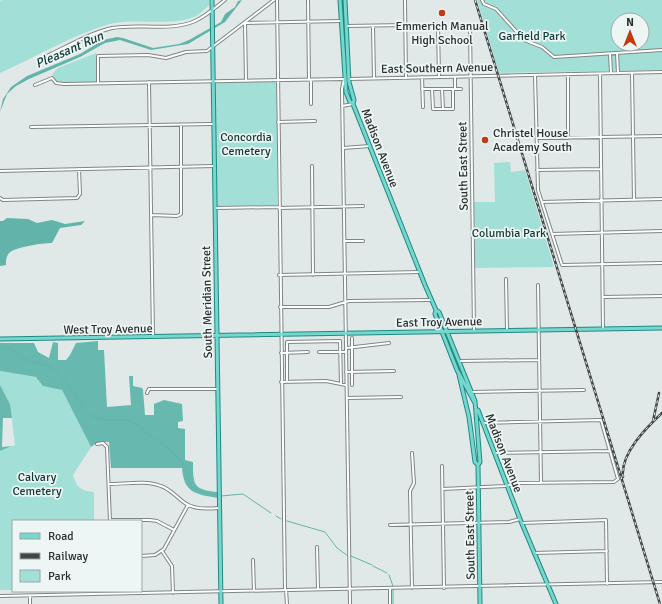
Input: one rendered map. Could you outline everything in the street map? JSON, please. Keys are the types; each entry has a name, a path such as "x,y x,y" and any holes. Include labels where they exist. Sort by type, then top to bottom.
{"main road":[{"name":"South Meridian Street","path":"212,0 221,604"},
{"name":"Madison Avenue","path":"340,0 344,79 347,95 350,102 353,104"},
{"name":"Madison Avenue","path":"345,0 349,79 353,104 420,272 436,310 439,312 474,397"},
{"name":"Madison Avenue","path":"436,310 435,314 457,370 476,404 507,486 556,604"},
{"name":"East Troy Avenue","path":"216,336 474,330 662,328"},
{"name":"West Troy Avenue","path":"0,339 216,336"},
{"name":"South East Street","path":"457,370 468,411 475,462 478,465"},
{"name":"South East Street","path":"474,397 476,404 480,462 478,465 480,604"}],"street":[{"path":"47,56 110,29 126,26 184,24 200,18 225,0"},
{"path":"275,0 278,80 280,353 287,604"},
{"path":"98,83 98,56 146,55 166,58 186,52 207,51 275,0"},
{"path":"308,0 311,104"},
{"path":"405,0 406,78"},
{"path":"482,0 484,4 496,9 524,40 542,48 554,57 662,50"},
{"path":"245,23 341,21"},
{"path":"245,23 246,80"},
{"path":"346,26 406,25"},
{"path":"373,26 374,78"},
{"name":"South East Street","path":"470,26 474,330"},
{"path":"438,28 439,77"},
{"path":"617,53 618,73"},
{"path":"610,54 611,73"},
{"name":"East Southern Avenue","path":"35,85 52,78 56,83 60,84 662,72"},
{"path":"600,73 603,329"},
{"path":"632,73 634,200"},
{"path":"568,74 568,138"},
{"path":"535,75 538,190 562,265 662,263"},
{"path":"422,77 422,107"},
{"path":"432,89 433,109 453,109 455,77"},
{"path":"344,79 342,106 350,604"},
{"path":"149,82 153,337"},
{"path":"422,89 461,89"},
{"path":"442,89 443,109"},
{"path":"342,106 353,104"},
{"path":"278,122 315,121"},
{"path":"31,127 213,124"},
{"path":"151,215 178,216 181,214 182,125"},
{"path":"537,138 662,136"},
{"path":"343,148 370,146"},
{"path":"0,171 214,166"},
{"path":"312,166 313,275"},
{"path":"537,170 601,169"},
{"path":"0,198 4,200 77,198 80,194 79,170"},
{"path":"542,202 662,199"},
{"path":"214,208 313,208 363,206"},
{"path":"552,234 662,231"},
{"path":"344,241 363,241"},
{"path":"280,275 420,272"},
{"path":"506,279 507,330"},
{"path":"538,285 542,483"},
{"path":"603,297 662,296"},
{"path":"280,308 329,306 345,303 432,300"},
{"path":"352,338 352,385"},
{"path":"287,382 287,342 340,341 341,384"},
{"path":"346,348 389,343"},
{"path":"280,353 308,352"},
{"path":"319,352 346,352"},
{"path":"459,361 539,360"},
{"path":"346,372 394,371"},
{"path":"281,382 326,381 346,385"},
{"path":"147,393 149,389 217,389"},
{"path":"471,392 584,390"},
{"path":"347,398 401,397"},
{"path":"443,489 507,486 516,483 614,482 618,480 601,420 482,423"},
{"path":"97,444 103,443 107,447 110,520"},
{"path":"494,453 610,451"},
{"path":"412,453 414,483 410,491 412,588"},
{"path":"442,466 444,588"},
{"path":"109,484 159,485 170,490 188,504 202,509 219,508"},
{"path":"142,556 155,555 162,551 188,504"},
{"path":"142,520 150,520 174,530"},
{"path":"390,525 606,520 607,584"},
{"path":"317,546 318,590"},
{"path":"162,551 172,566 173,593"},
{"path":"534,553 607,551"},
{"path":"252,560 254,591"},
{"path":"0,596 111,592 173,593 662,582"},
{"path":"390,588 390,604"},
{"path":"30,596 30,604"}],"green space":[{"path":"209,0 209,5 198,15 189,19 167,22 131,21 110,24 68,40 0,73 0,1"},
{"name":"Garfield Park","path":"477,0 662,0 662,70 499,73"},
{"path":"96,53 97,82 62,84 53,79 53,73 58,68"},
{"name":"Concordia Cemetery","path":"277,81 277,205 216,206 216,82"},
{"name":"Columbia Park","path":"510,162 511,172 525,170 554,267 475,268 474,202 495,202 494,163"},
{"name":"Calvary Cemetery","path":"0,371 36,377 44,386 62,390 91,447 73,475 80,488 86,491 94,492 94,520 12,520 12,590 0,590 0,451 15,445 10,404 0,385"}],"shaded area":[{"name":"Pleasant Run","path":"242,0 225,22 188,44 151,50 120,40 105,43 80,57 16,86 7,94 0,112 3,99 11,87 27,76 80,54 103,40 117,37 153,48 179,44 221,22 225,14 235,7 238,1"},
{"path":"7,218 28,219 37,223 52,220 65,224 85,221 81,225 60,228 52,243 29,246 12,251 7,256 6,265 0,266 0,221"},
{"path":"98,341 98,350 104,350 107,407 131,405 129,376 133,376 133,386 142,388 143,390 145,415 154,415 154,404 164,400 182,404 183,421 178,422 178,428 185,429 185,460 193,462 193,476 196,484 203,490 217,492 218,498 192,491 185,483 182,468 111,468 109,442 98,442 91,447 62,390 43,386 36,377 0,371 0,343 34,343 38,352 49,358 53,342 58,343 58,360 66,360 76,343"},
{"path":"0,385 10,404 12,418 3,418 2,447 12,446 0,451"}],"waterway":[{"path":"0,347 11,350 30,362 46,365 52,368 63,378 84,408 94,417 104,420 124,420 136,424 176,455 185,468 190,486 204,493 216,495"},
{"path":"221,496 243,494 271,513"},
{"path":"276,516 281,519"},
{"path":"287,521 325,532 337,548 348,556"},
{"path":"351,556 372,565"},
{"path":"373,566 387,573"},
{"path":"389,575 393,586"},
{"path":"393,590 393,604"}],"railway":[{"path":"475,0 660,604"},
{"path":"653,421 659,393"},
{"path":"623,477 623,468 626,459 635,442 662,413"}],"place":[{"name":"Emmerich Manual High School","path":"442,13"},
{"name":"Christel House Academy South","path":"485,140"}]}
